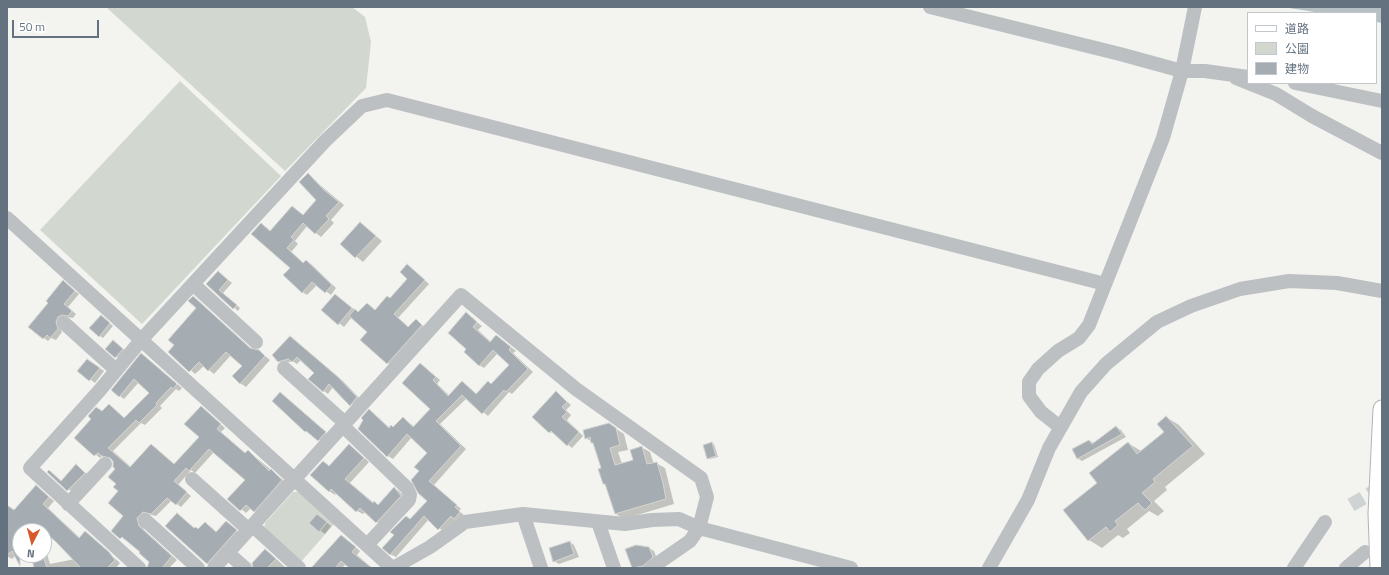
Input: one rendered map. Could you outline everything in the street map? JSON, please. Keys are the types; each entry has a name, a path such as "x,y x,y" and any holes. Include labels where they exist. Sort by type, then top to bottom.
{"main road":[{"path":"1378,568 1377,514 1382,409"}],"street":[{"path":"930,7 1120,54 1224,74 1247,77"},
{"path":"1060,427 1041,412 1029,396 1029,382 1038,369 1058,352 1079,338 1089,325 1163,138 1183,66 1195,7"},
{"path":"1224,74 1247,83"},
{"path":"1250,84 1276,94 1312,116 1382,153"},
{"path":"1300,84 1382,101"},
{"path":"139,568 30,468 193,284 325,141 362,106 387,100 1105,284"},
{"path":"7,218 295,478 392,568 430,547 465,522 523,514 625,524 652,520 679,519 699,528 851,568"},
{"path":"989,568 1028,500 1049,448 1081,392 1106,364 1157,322 1191,306 1240,288 1289,281 1337,283 1382,291"},
{"path":"193,284 256,342"},
{"path":"214,568 461,295 576,389 701,478 707,497 699,528 690,542 651,568"},
{"path":"64,323 116,370"},
{"path":"284,368 344,424 407,488 410,495 409,500 367,545"},
{"path":"68,504 105,464"},
{"path":"192,479 299,568"},
{"path":"523,514 541,568"},
{"path":"145,520 198,568"},
{"path":"598,522 614,568"},
{"path":"1294,568 1325,522"},
{"path":"1346,568 1365,552"},
{"path":"228,553 245,568"}],"green space":[{"path":"106,7 352,7 365,17 371,42 366,88 285,171"},
{"path":"180,81 281,176 142,324 40,230"},
{"path":"293,492 300,492 335,523 300,563 264,531 265,523"}],"shaded area":[{"path":"1283,7 1382,7 1382,23 1377,22 1377,12 1315,12"}],"building":[{"path":"308,173 324,190 339,202 326,216 329,219 315,234 303,223 291,237 294,240 287,248 303,263 306,260 332,285 325,293 312,282 302,293 283,275 290,268 251,234 261,223 270,231 292,206 303,215 316,200 299,182"},
{"path":"360,222 376,236 355,258 340,244"},
{"path":"407,264 425,280 394,314 408,327 416,319 422,325 387,364 360,340 367,332 349,316 355,309 358,312 367,303 375,310 387,296 390,298 407,279 400,272"},
{"path":"218,271 228,280 219,290 237,305 233,309 206,284"},
{"path":"63,280 75,291 64,304 72,311 68,316 62,315 58,317 56,322 58,329 50,338 47,335 43,339 28,327 48,303 46,301"},
{"path":"335,294 352,308 338,325 321,310"},
{"path":"193,296 250,348 259,350 265,356 240,384 232,376 242,366 226,352 208,371 199,362 189,372 168,352 174,345 168,340 196,308 188,301"},
{"path":"466,312 477,322 473,327 490,342 496,335 511,347 509,350 528,369 506,392 504,390 482,414 462,395 436,421 461,446 429,481 457,505 455,507 460,512 454,519 451,516 438,530 424,516 390,555 382,548 394,535 390,532 406,516 410,519 427,501 418,493 411,480 419,471 414,467 427,453 407,434 387,457 358,429 363,420 361,418 369,409 389,428 391,425 393,427 403,417 413,427 430,409 402,383 420,363 436,377 433,380 448,396 462,381 476,394 488,381 491,384 509,365 493,350 479,366 464,352 466,349 448,333"},
{"path":"101,315 110,323 99,337 89,328"},
{"path":"290,336 338,377 357,397 350,406 329,384 323,392 308,379 314,373 297,357 292,362 288,359 278,362 272,355"},
{"path":"113,340 123,349 115,358 105,349"},
{"path":"141,353 177,384 173,389 171,387 156,403 157,405 139,423 136,420 108,448 130,467 151,444 174,464 199,437 184,424 201,406 221,424 217,429 245,453 248,450 269,471 271,469 282,480 254,512 246,505 240,511 227,499 245,480 209,449 189,471 186,468 174,481 187,492 176,505 167,498 151,514 143,512 137,518 139,526 172,556 162,568 147,568 149,562 139,553 140,552 122,537 120,539 111,531 123,516 108,503 118,491 113,487 116,484 108,477 115,469 113,467 113,461 110,458 102,456 98,453 94,456 74,438 91,419 88,416 96,407 102,411 109,404 124,418 149,393 134,379 119,397 111,390"},
{"path":"87,359 100,368 89,381 77,371"},
{"path":"556,391 567,402 562,407 567,412 562,417 579,432 567,446 551,431 549,433 532,417"},
{"path":"280,392 326,432 318,441 306,431 305,432 272,401"},
{"path":"1166,416 1193,446 1153,479 1155,482 1142,493 1152,503 1145,510 1138,503 1115,521 1118,525 1110,532 1106,527 1088,541 1063,510 1097,483 1089,473 1128,442 1137,454 1164,432 1157,424"},
{"path":"609,423 616,428 620,445 610,448 615,465 633,460 630,450 642,446 647,464 657,462 666,499 615,514 605,484 603,484 598,469 601,468 593,443 591,443 590,437 585,439 583,430"},
{"path":"1116,426 1122,434 1077,459 1072,449 1089,440 1092,444"},
{"path":"712,442 716,456 707,459 703,445"},
{"path":"349,444 364,458 345,479 373,503 374,501 378,505 394,487 401,496 376,523 360,508 356,512 331,489 329,492 310,475 323,461 329,466"},
{"path":"76,464 85,473 67,491 47,472 49,470 61,481"},
{"path":"36,485 49,497 43,504 79,538 85,531 109,552 115,560 107,568 81,568 52,539 52,523 12,523 12,551 7,555 7,505 14,510"},
{"path":"177,513 194,528 196,527 198,529 205,522 216,532 226,521 237,530 207,564 165,526"},
{"path":"317,514 327,522 319,532 309,523"},
{"path":"341,535 356,547 352,552 372,568 349,568 341,561 335,568 311,568"},
{"path":"570,541 574,554 553,562 549,548"},
{"path":"636,545 649,547 653,557 643,566 632,568 625,549"},
{"path":"265,549 276,559 267,568 253,568 252,563"},
{"path":"33,563 45,563 47,568 34,568"}],"tunnel":[{"path":"1351,505 1382,487"}]}
